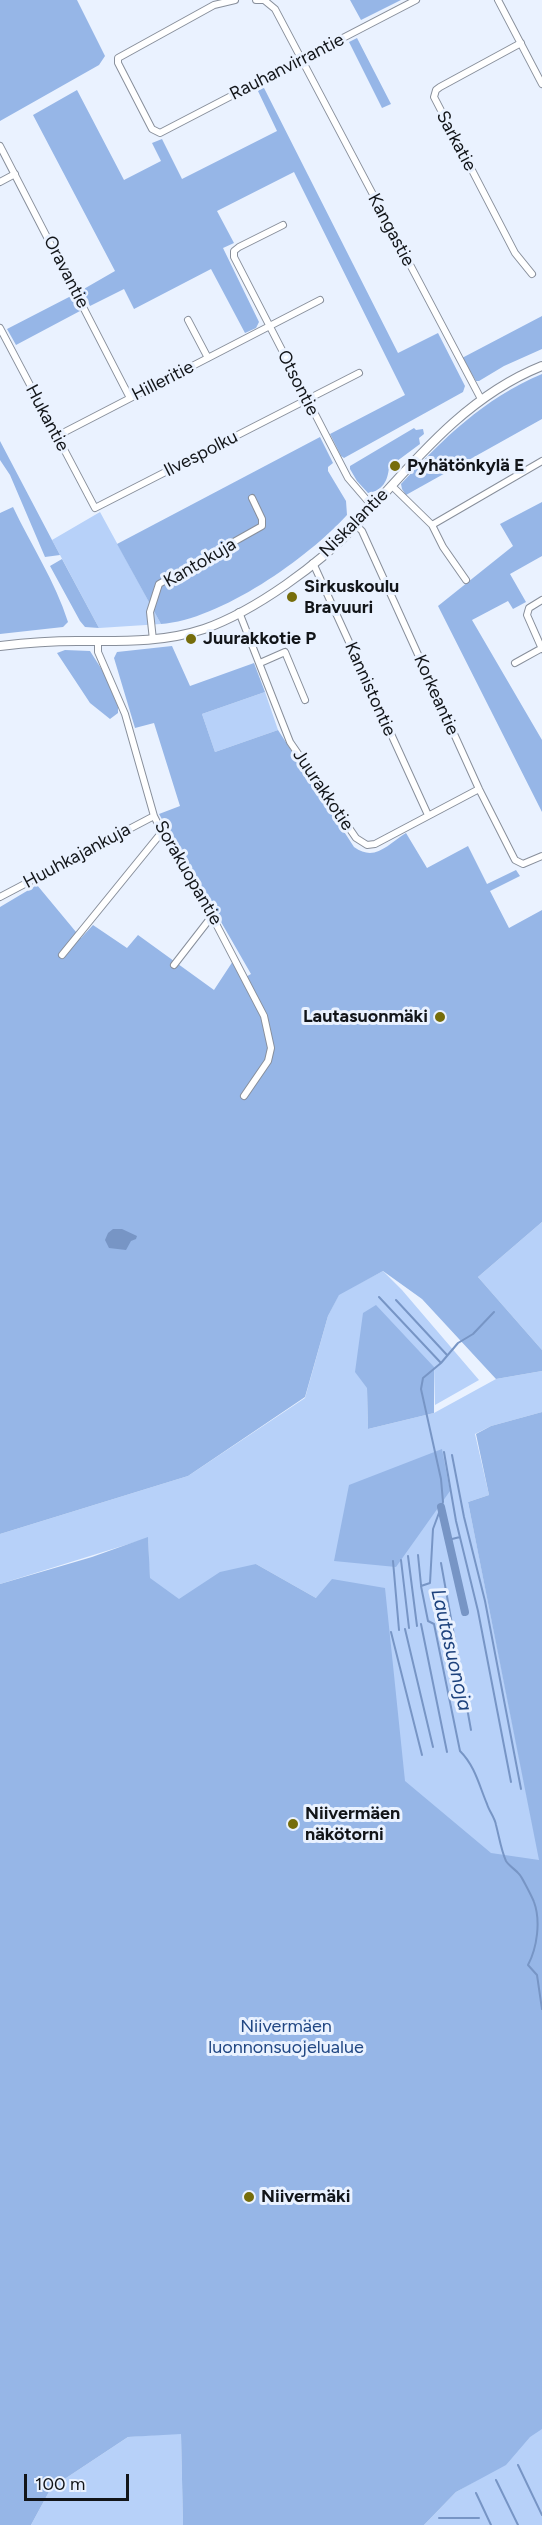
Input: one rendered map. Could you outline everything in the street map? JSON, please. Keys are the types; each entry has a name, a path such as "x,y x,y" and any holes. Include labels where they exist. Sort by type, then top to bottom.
{"street":[{"name":"Rauhanvirrantie","path":"235,0 214,4 118,58 117,63 152,129 156,132 160,133 416,0"},
{"name":"Kangastie","path":"256,0 264,0 271,4 481,399"},
{"path":"498,0 542,84"},
{"name":"Sarkatie","path":"521,44 440,87 436,90 434,97 515,253 532,274"},
{"name":"Oravantie","path":"0,146 130,398"},
{"path":"0,182 15,174"},
{"name":"Otsontie","path":"283,225 239,247 234,254 269,327 348,478 372,506"},
{"name":"Hilleritie","path":"57,436 320,300"},
{"path":"188,320 208,358"},
{"name":"Hukantie","path":"0,328 95,507"},
{"name":"Niskalantie","path":"0,646 153,640 193,632 239,612 313,563 356,525 441,434 481,399 518,376 542,366"},
{"name":"Ilvespolku","path":"95,507 360,373"},
{"path":"432,525 542,461"},
{"path":"392,486 432,525 443,547 466,580"},
{"name":"Kantokuja","path":"153,640 150,612 159,584 262,526 262,519 252,498"},
{"name":"Korkeantie","path":"356,525 362,531 479,789 518,864 528,864 542,856"},
{"name":"Kannistontie","path":"313,563 428,815"},
{"path":"515,663 542,648 527,620 527,611 542,600"},
{"name":"Juurakkotie","path":"239,612 290,742 356,838 367,845 375,844 479,789"},
{"name":"Sorakuopantie","path":"98,641 98,652 125,714 154,816 261,1005 271,1048 268,1061 244,1096"},
{"path":"260,663 285,652 305,700"},
{"name":"Huuhkajankuja","path":"0,897 154,816"},
{"path":"62,955 162,832"},
{"path":"174,965 212,916"}],"green space":[{"path":"0,0 77,0 105,56 99,65 0,121"},
{"path":"350,0 401,0 361,20"},
{"path":"357,38 391,104 382,108 349,42"},
{"path":"263,86 398,353 438,333 465,386 463,392 344,458 330,434 405,395 294,172 217,211 234,243 223,248 259,322 256,328 245,333 211,269 134,309 124,289 90,306 82,290 115,271 33,115 77,90 124,180 161,161 152,143 162,139 182,179 277,131 257,89"},
{"path":"71,296 80,311 16,345 7,329"},
{"path":"542,316 542,349 476,381 462,358"},
{"path":"542,374 542,419 406,495 401,484 449,436 501,395"},
{"path":"414,428 423,429 424,434 419,438 420,444 389,467 386,480 381,487 368,493 357,481 350,466"},
{"path":"320,437 333,463 328,467 328,471 346,501 347,515 310,550 262,584 209,611 184,620 161,624 117,544"},
{"path":"0,441 60,555 45,557 10,475 0,460"},
{"path":"542,502 542,556 510,574 526,602 513,609 508,601 472,620 542,740 542,812 438,606 513,546 500,524"},
{"path":"13,507 63,607 68,622 63,627 0,634 0,513"},
{"path":"100,512 161,624 99,628 52,540"},
{"path":"62,559 99,628 85,627 80,621 50,566"},
{"path":"172,646 190,686 254,663 265,692 202,714 215,752 278,730 354,847 368,853 375,852 387,847 406,833 427,868 468,846 487,884 516,870 520,876 490,891 509,928 542,910 542,1222 478,1277 542,1350 542,1371 496,1379 422,1299 383,1271 339,1295 328,1316 305,1397 188,1476 0,1534 0,907 37,885 81,938 93,925 127,948 138,935 214,990 233,961 242,979 251,974 159,814 180,806 154,723 135,728 114,658 117,652"},
{"path":"65,650 90,651 104,673 118,707 118,713 110,719 90,703 57,653"},
{"path":"265,692 278,730 215,752 202,714"},
{"path":"542,1222 542,1350 478,1277"},
{"name":"Niivermäen luonnonsuojelualue","path":"383,1271 479,1380 435,1405 434,1367 367,1388 368,1429 434,1413 496,1379 542,1371 542,1412 491,1426 475,1434 489,1495 468,1502 536,1841 542,1844 542,2525 424,2525 456,2492 477,2480 181,2392 148,1538 0,1584 0,1534 188,1476 305,1398 328,1316 339,1294","holes":["256,1564 316,1598 241,1780"]},
{"path":"376,1305 434,1367 434,1413 368,1429 367,1388 355,1372 363,1313"},
{"name":"Niivermäen luonnonsuojelualue","path":"542,1412 542,2429 530,2437 506,2465 456,2492 424,2525 183,2525 181,2434 128,2437 51,2488 31,2525 0,2525 0,1584 92,1557 148,1537 150,1578 179,1599 220,1572 256,1564 316,1598 332,1579 385,1588 405,1781 491,1853 539,1860 468,1502 489,1495 476,1434 491,1426"},
{"path":"442,1449 450,1491 396,1567 334,1561 349,1485"},
{"path":"181,2433 183,2525 31,2525 51,2488 128,2437"}],"shaded area":[{"path":"113,1229 122,1229 137,1236 136,1239 131,1241 126,1250 109,1248 105,1240"}],"waterway":[{"path":"379,1297 441,1363"},
{"path":"396,1300 447,1355"},
{"name":"Lautasuonoja","path":"494,1312 473,1334 458,1343 441,1363 423,1378 421,1389 441,1479 443,1502 433,1529 430,1583 421,1586 428,1621 434,1624 460,1751 473,1769 494,1820 506,1861 520,1875 534,1902 537,1934 534,1951 528,1965 537,1975 542,2009"},
{"path":"444,1452 456,1521 478,1611 511,1782"},
{"path":"452,1455 464,1517 485,1601 521,1789"},
{"path":"441,1507 465,1612"},
{"path":"448,1540 460,1537"},
{"path":"418,1555 421,1585"},
{"path":"408,1556 417,1626"},
{"path":"401,1560 409,1628"},
{"path":"393,1561 399,1630"},
{"path":"441,1563 471,1730"},
{"path":"421,1624 447,1752"},
{"path":"405,1629 433,1747"},
{"path":"391,1632 422,1755"},
{"path":"518,2465 542,2515"},
{"path":"496,2480 518,2525"},
{"path":"476,2493 491,2525"},
{"path":"439,2518 479,2518"}],"place":[{"name":"Pyhätönkylä E","path":"395,466"},
{"name":"Sirkuskoulu Bravuuri","path":"292,597"},
{"name":"Juurakkotie P","path":"191,639"},
{"name":"Lautasuonmäki","path":"440,1017"},
{"name":"Niivermäen näkötorni","path":"293,1824"},
{"name":"Niivermäki","path":"249,2197"}]}
